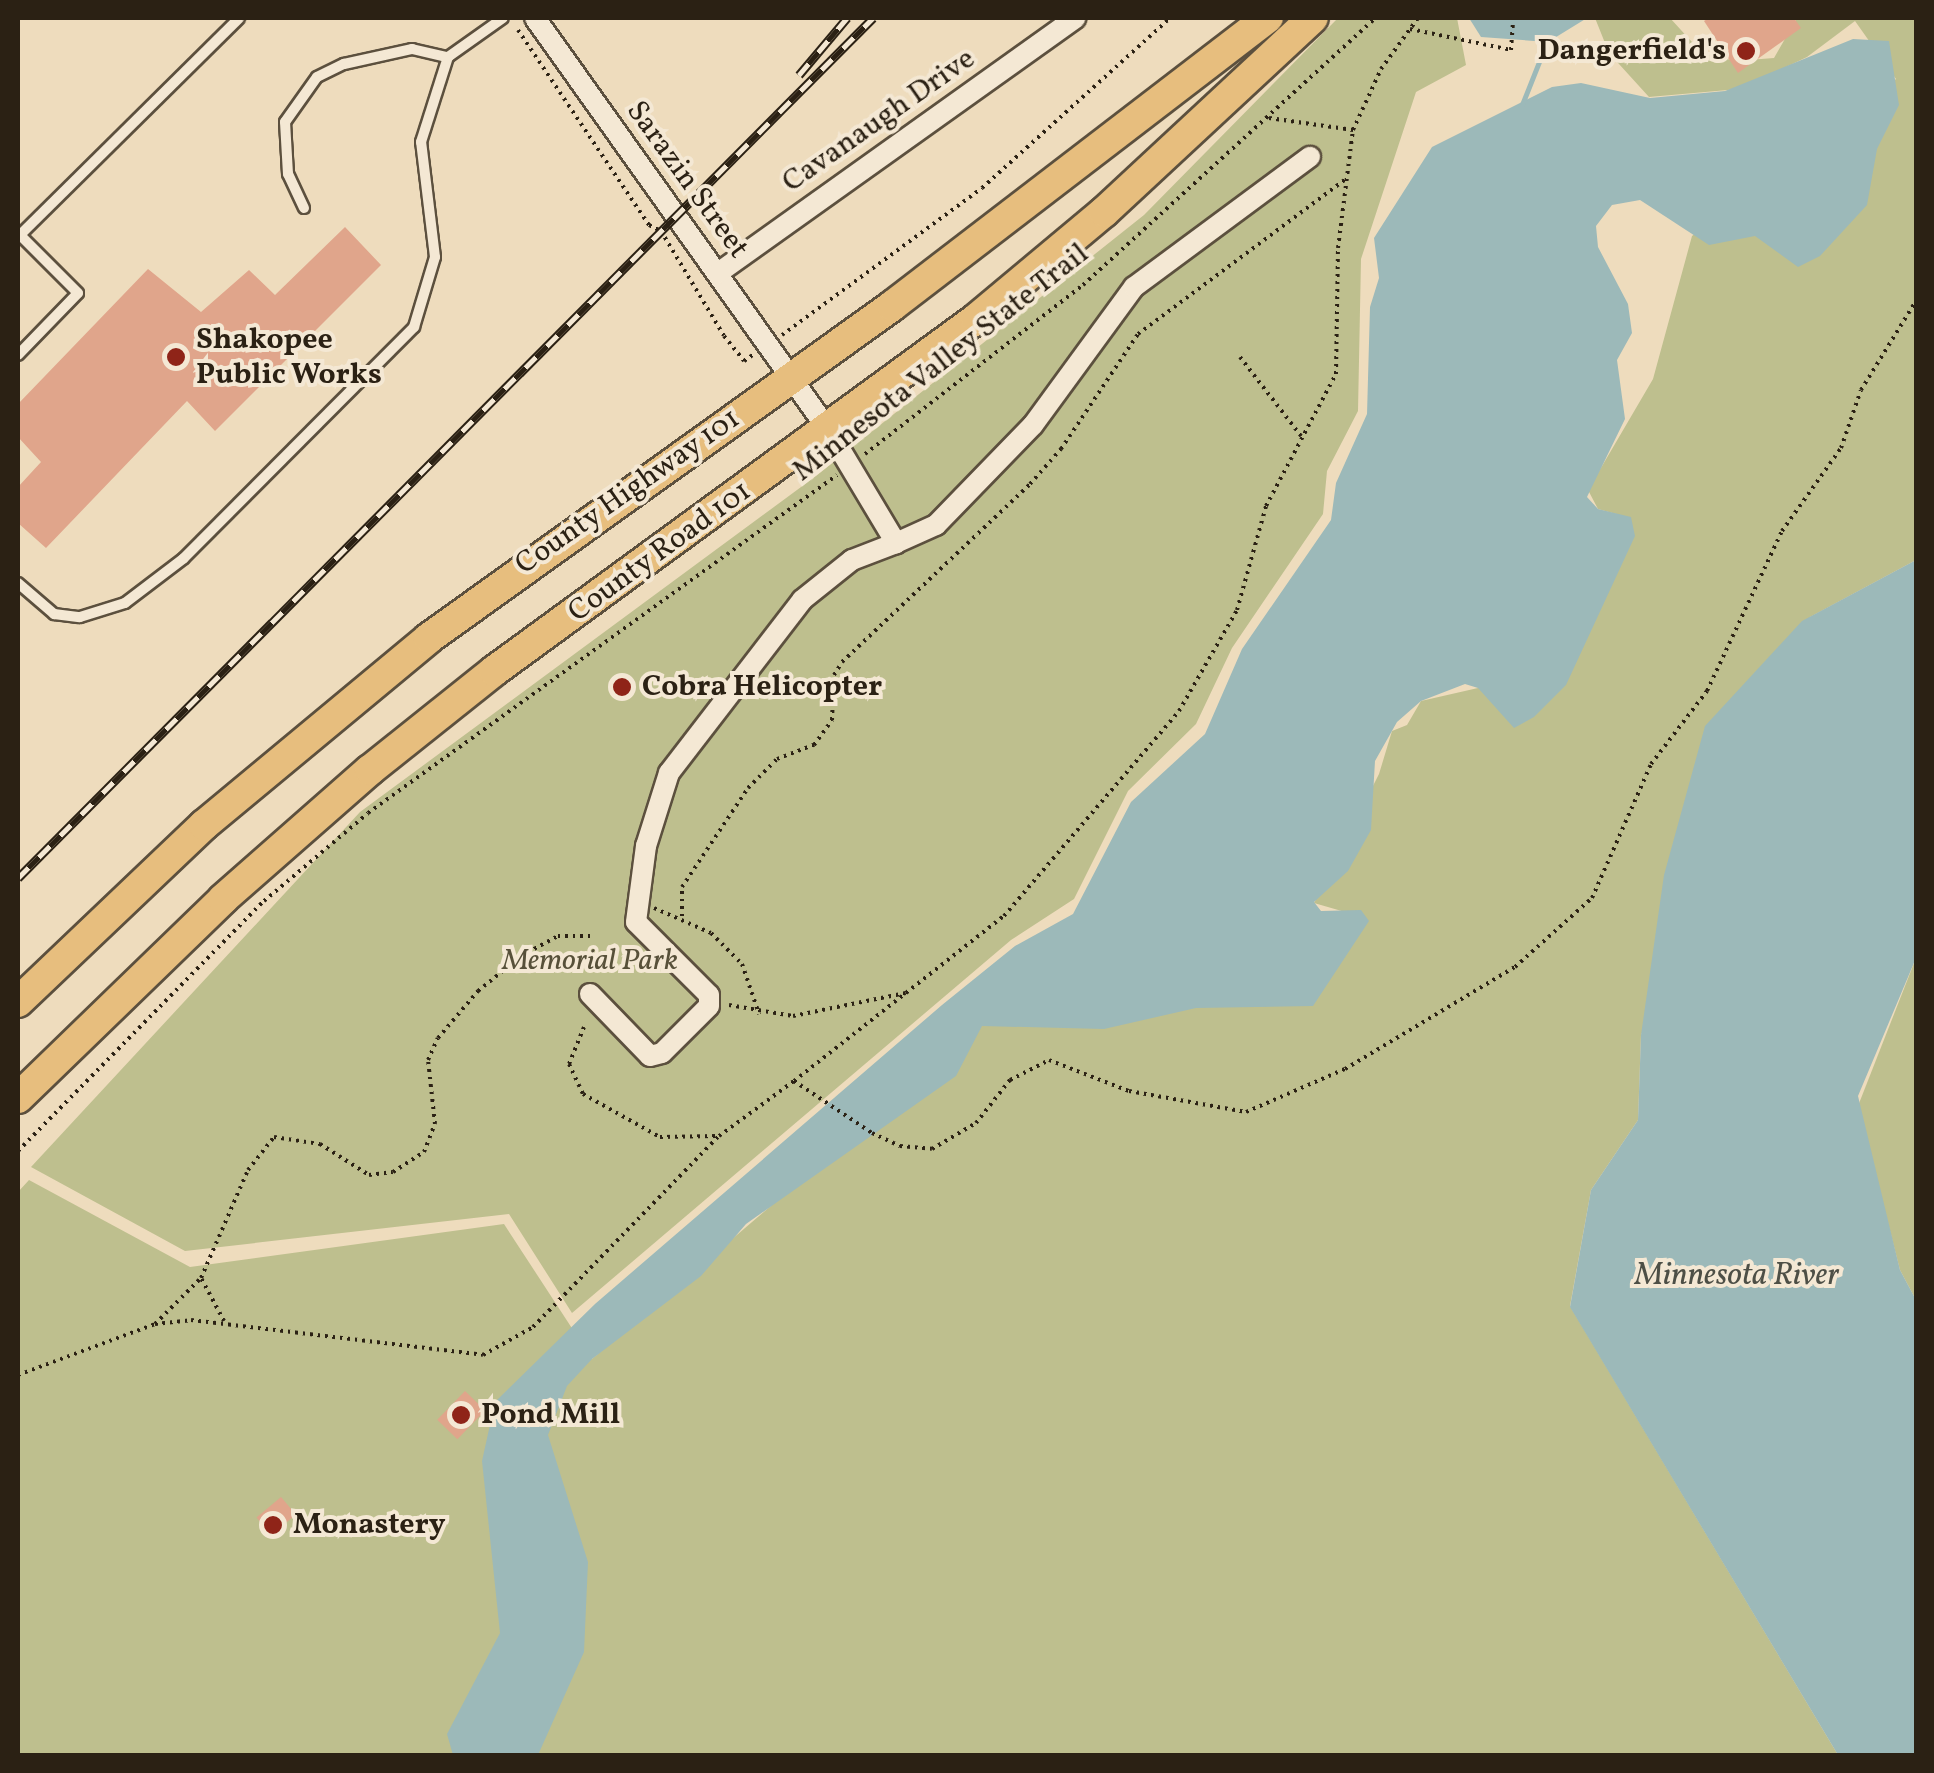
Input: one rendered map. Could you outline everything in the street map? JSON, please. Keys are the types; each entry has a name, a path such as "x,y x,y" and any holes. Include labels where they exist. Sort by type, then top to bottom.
{"main road":[{"name":"County Highway 101","path":"18,1002 329,717 486,594 1086,162 1268,18"},
{"name":"County Road 101","path":"18,1098 223,899 370,770 494,670 829,432 1104,212 1313,18"}],"street":[{"name":"Sarazin Street","path":"535,18 718,273 787,379 829,432 896,543"},
{"name":"Cavanaugh Drive","path":"718,273 1075,18"},
{"path":"590,994 650,1056 662,1053 711,1000 643,933 635,902 655,812 689,740 816,586 852,560 936,525 1033,424 1134,287 1310,156"}],"lane":[{"path":"18,355 78,292 20,235 239,18"},
{"path":"18,583 54,614 80,617 125,604 184,558 414,326 435,257 422,142 448,57 506,18"},
{"path":"304,208 288,174 285,122 317,77 344,64 412,49 448,57"}],"path":[{"path":"506,18 649,225 660,231 724,336 744,361 946,217 1170,18"},
{"name":"Minnesota Valley State Trail","path":"18,1151 264,901 368,812 849,466 1083,285 1375,18"},
{"path":"18,1376 155,1324 226,1322 483,1355 534,1327 719,1136 911,992 1024,897 1084,814 1156,744 1238,610 1266,506 1336,374 1346,179 1353,130 1408,28 1418,18"},
{"path":"1408,28 1511,50 1513,19"},
{"path":"1266,118 1353,130"},
{"path":"682,916 682,887 748,788 777,759 814,745 832,720 834,675 842,662 1062,449 1138,334 1346,179"},
{"path":"794,1081 882,1137 932,1149 976,1124 1010,1080 1049,1060 1130,1091 1246,1112 1346,1069 1515,966 1592,898 1651,764 1707,692 1782,531 1840,448 1861,390 1916,300"},
{"path":"1240,357 1301,436"},
{"path":"635,902 682,916 742,964 759,1014"},
{"path":"155,1324 201,1278 248,1170 274,1137 320,1144 369,1175 394,1172 424,1152 434,1124 428,1060 438,1038 521,956 558,936 594,936"},
{"path":"711,1000 759,1014 793,1016 911,992"},
{"path":"584,1026 568,1064 583,1094 660,1137 719,1136"},
{"path":"201,1278 226,1322"}],"green space":[{"name":"Memorial Park","path":"1338,18 1457,18 1466,65 1416,92 1361,259 1358,411 1327,471 1323,514 1232,648 1196,724 1128,791 1074,899 1011,940 572,1313 509,1214 185,1251 31,1167 360,812 816,476 1144,215"},
{"path":"1595,18 1670,18 1702,53 1735,61 1774,58 1797,18 1916,18 1916,560 1810,617 1641,1035 1638,1120 1591,1190 1570,1306 1838,1755 18,1756 18,1192 29,1180 190,1267 504,1224 592,1359 981,1026 1172,1012 1352,914 1314,903 1379,774 1392,731 1407,725 1421,701 1478,688 1616,514 1598,509 1588,490 1653,379 1692,236 1896,79 1855,21 1807,57 1739,89 1649,97 1609,53"},
{"path":"1916,958 1916,1300 1900,1270 1858,1106"}],"water":[{"path":"1469,18 1587,18 1548,42 1481,37"},
{"path":"1853,39 1889,41 1899,105 1877,149 1867,205 1820,256 1798,267 1755,236 1709,245 1640,200 1612,205 1596,226 1598,247 1628,304 1632,333 1617,360 1625,419 1587,497 1598,509 1631,517 1635,536 1566,685 1534,717 1514,728 1478,688 1465,684 1421,701 1397,722 1375,761 1371,830 1348,871 1314,902 1321,911 1361,910 1369,921 1313,1006 1196,1008 1104,1029 982,1026 956,1076 746,1224 701,1276 592,1359 567,1386 548,1435 588,1562 584,1652 538,1755 453,1755 447,1734 500,1633 482,1461 495,1402 595,1304 942,1005 1015,946 1073,914 1131,802 1205,734 1242,649 1331,520 1336,483 1367,414 1370,307 1379,278 1374,238 1432,147 1552,87 1581,83 1650,98 1725,91"},
{"name":"Minnesota River","path":"1916,560 1916,958 1858,1096 1900,1270 1916,1300 1916,1755 1838,1755 1570,1307 1591,1190 1638,1120 1641,1035 1664,875 1705,726 1802,621"}],"building":[{"name":"Dangerfield's","path":"1794,18 1801,28 1738,73 1704,21"},
{"name":"Shakopee Public Works","path":"345,227 381,265 215,431 187,401 46,548 18,523 18,487 41,462 18,437 18,404 148,269 201,312 249,270 275,295"},
{"name":"Pond Mill","path":"465,1391 485,1410 457,1439 437,1420"},
{"name":"Monastery","path":"281,1497 296,1515 271,1535 256,1518"}],"waterway":[{"path":"1521,107 1548,39"}],"railway":[{"path":"799,75 847,18"},
{"path":"18,878 873,18"}],"place":[{"name":"Dangerfield's","path":"1746,51"},
{"name":"Shakopee Public Works","path":"176,357"},
{"name":"Cobra Helicopter","path":"622,687"},
{"name":"Pond Mill","path":"461,1415"},
{"name":"Monastery","path":"273,1525"}]}
